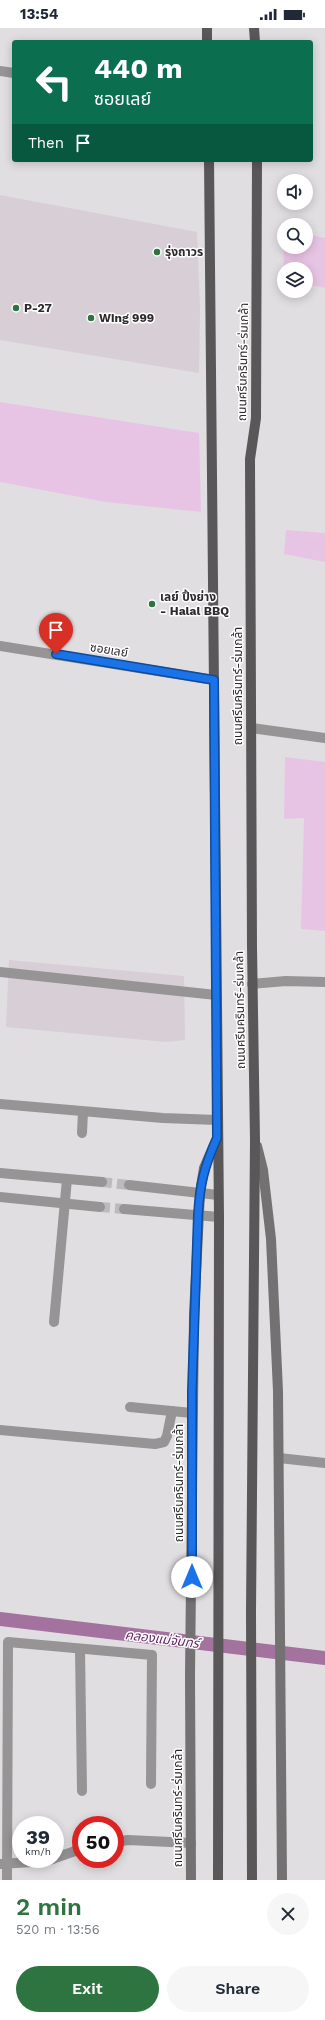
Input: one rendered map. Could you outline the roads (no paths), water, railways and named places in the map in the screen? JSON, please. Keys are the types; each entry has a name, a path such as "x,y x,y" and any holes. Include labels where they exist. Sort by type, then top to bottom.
{"main road":[{"path":"207,28 207,40"},
{"path":"254,28 255,40"},
{"name":"ถนนศรีนครินทร์-ร่มเกล้า","path":"209,162 214,680 216,1120 219,1217 218,1880"},
{"name":"ถนนศรีนครินทร์-ร่มเกล้า","path":"252,1880 251,1679 255,1140 252,984 250,459 256,418 257,162"},
{"name":"ถนนศรีนครินทร์-ร่มเกล้า","path":"191,1880 190,1674 192,1607 192,1413 198,1215 204,1168 217,1138"},
{"name":"ถนนศรีนครินทร์-ร่มเกล้า","path":"255,1140 263,1170 270,1239 278,1383 282,1880"}],"street":[{"path":"0,71 12,73"},
{"name":"ซอยเลย์","path":"0,646 214,680"},
{"path":"251,728 325,738"},
{"path":"0,972 216,995"},
{"path":"252,984 286,981 325,982"},
{"path":"0,1104 83,1112 216,1120"},
{"path":"82,1133 83,1112"},
{"path":"0,1173 102,1182"},
{"path":"54,1322 67,1179"},
{"path":"129,1185 218,1195"},
{"path":"0,1197 100,1207"},
{"path":"124,1209 219,1217"},
{"path":"130,1407 192,1413"},
{"path":"0,1430 155,1444 164,1442 167,1436 172,1411"},
{"path":"279,1458 325,1463"},
{"path":"7,1880 3,1864 8,1642 152,1655 151,1784"},
{"path":"80,1649 82,1791"},
{"path":"124,1841 191,1844"}],"waterway":[{"name":"คลองแม่จันทร์","path":"0,1619 325,1658"}],"tunnel":[{"path":"102,1182 129,1185"},
{"path":"100,1207 124,1209"}],"place":[{"name":"รุ่งถาวร","path":"157,252"},
{"name":"P-27","path":"16,308"},
{"name":"Wing 999","path":"91,318"},
{"name":"เลย์ ปิ้งย่าง - Halal BBQ","path":"152,604"}]}
